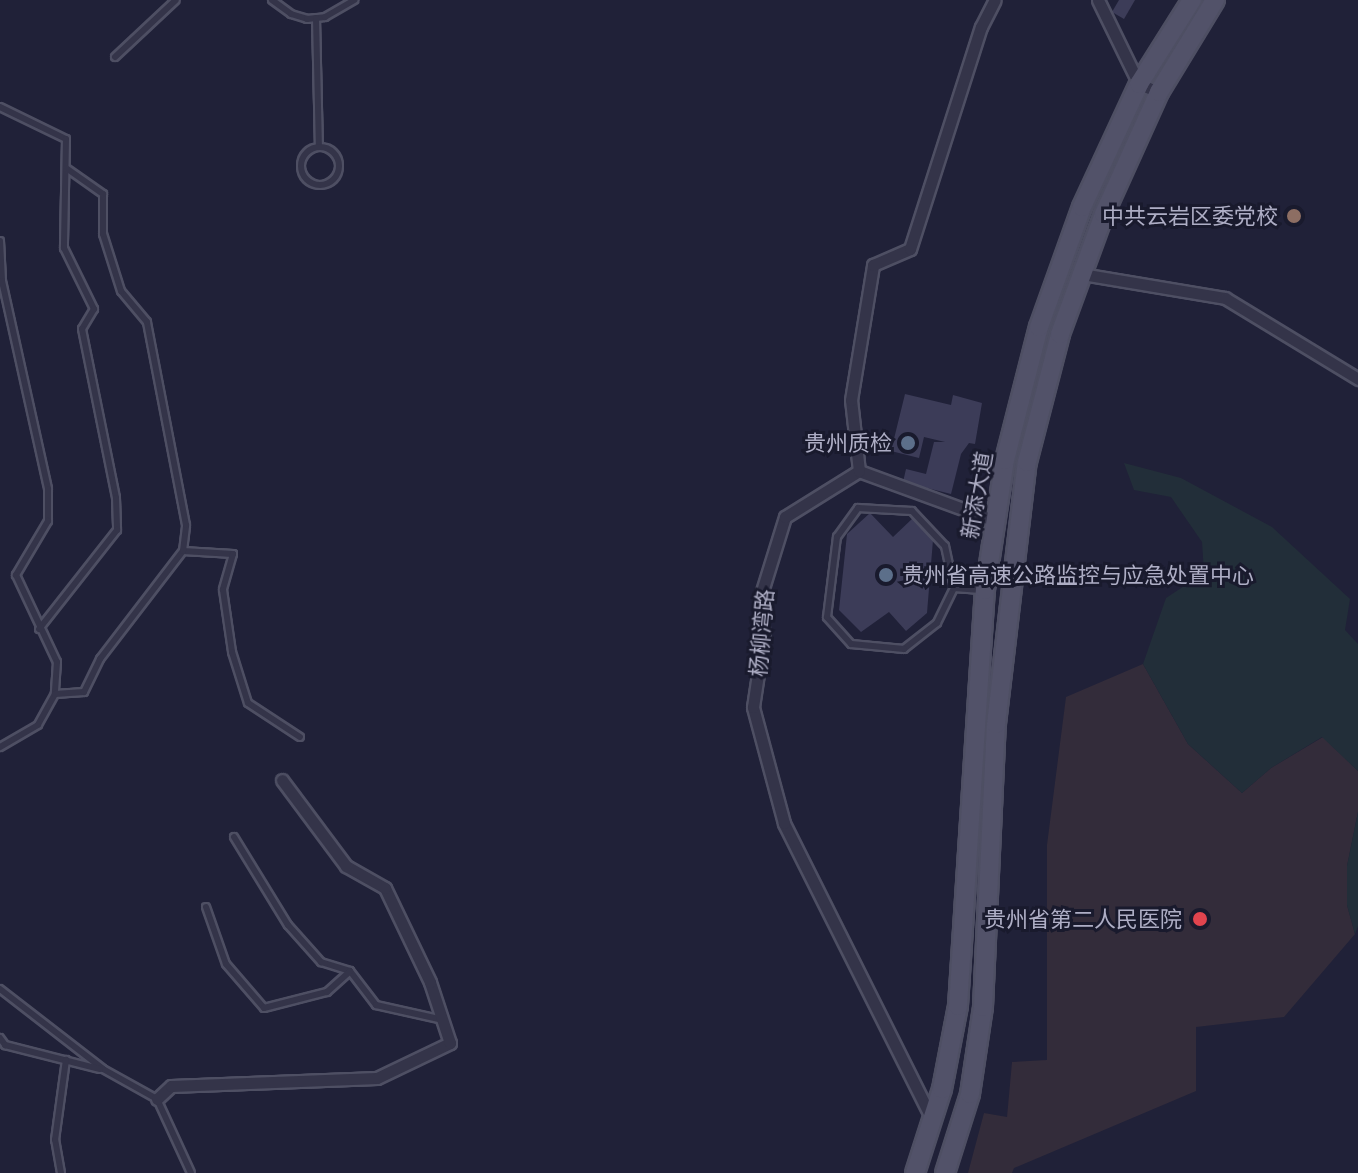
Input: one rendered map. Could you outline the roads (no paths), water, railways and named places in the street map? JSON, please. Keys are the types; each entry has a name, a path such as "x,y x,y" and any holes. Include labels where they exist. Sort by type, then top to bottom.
{"main road":[{"name":"新添大道","path":"915,1173 933,1119 958,1006 985,590 1005,460 1039,327 1082,207 1139,84 1192,0"},
{"name":"新添大道","path":"945,1173 970,1094 983,1007 996,724 1027,462 1082,274 1159,92 1215,0"}],"street":[{"path":"995,0 981,27 910,249 873,265 851,400 859,471 996,521"},
{"path":"1098,0 1139,84 1159,92"},
{"path":"1082,274 1225,298 1358,379"},
{"name":"杨柳湾路","path":"859,471 785,517 759,601 764,634 753,707 784,823 933,1119"},
{"path":"157,1099 171,1086 377,1078 450,1043 443,1020 385,888 346,866 282,780"}],"lane":[{"path":"115,57 176,0"},
{"path":"272,0 291,14 316,18 341,11 354,0"},
{"path":"316,18 319,147"},
{"path":"0,107 66,139 64,248 94,309 82,329 116,498 117,530 39,629"},
{"path":"319,147 332,151 339,162 338,175 322,186 310,183 300,167 308,151 319,147"},
{"path":"55,694 84,692 100,659 183,551 186,525 147,322 121,291 103,234 103,194 66,168"},
{"path":"0,241 2,281 48,489 48,521 16,575 57,662 55,694 38,725 0,747"},
{"path":"858,508 912,511 945,546 954,588 937,623 904,649 851,644 827,617 837,537 858,508"},
{"path":"183,551 233,554 223,590 232,652 248,703 300,737"},
{"path":"954,588 985,590"},
{"path":"234,837 288,925 321,962 350,971 376,1005 443,1020"},
{"path":"206,907 226,964 264,1008 327,992 350,971"},
{"path":"0,989 103,1069 157,1099 191,1173"},
{"path":"2,1043 103,1069"},
{"path":"61,1173 55,1140 66,1060"}],"place":[{"name":"中共云岩区委党校","path":"1294,216"},
{"name":"贵州质检","path":"908,443"},
{"name":"贵州省高速公路监控与应急处置中心","path":"886,575"},
{"name":"贵州省第二人民医院","path":"1200,919"}]}
